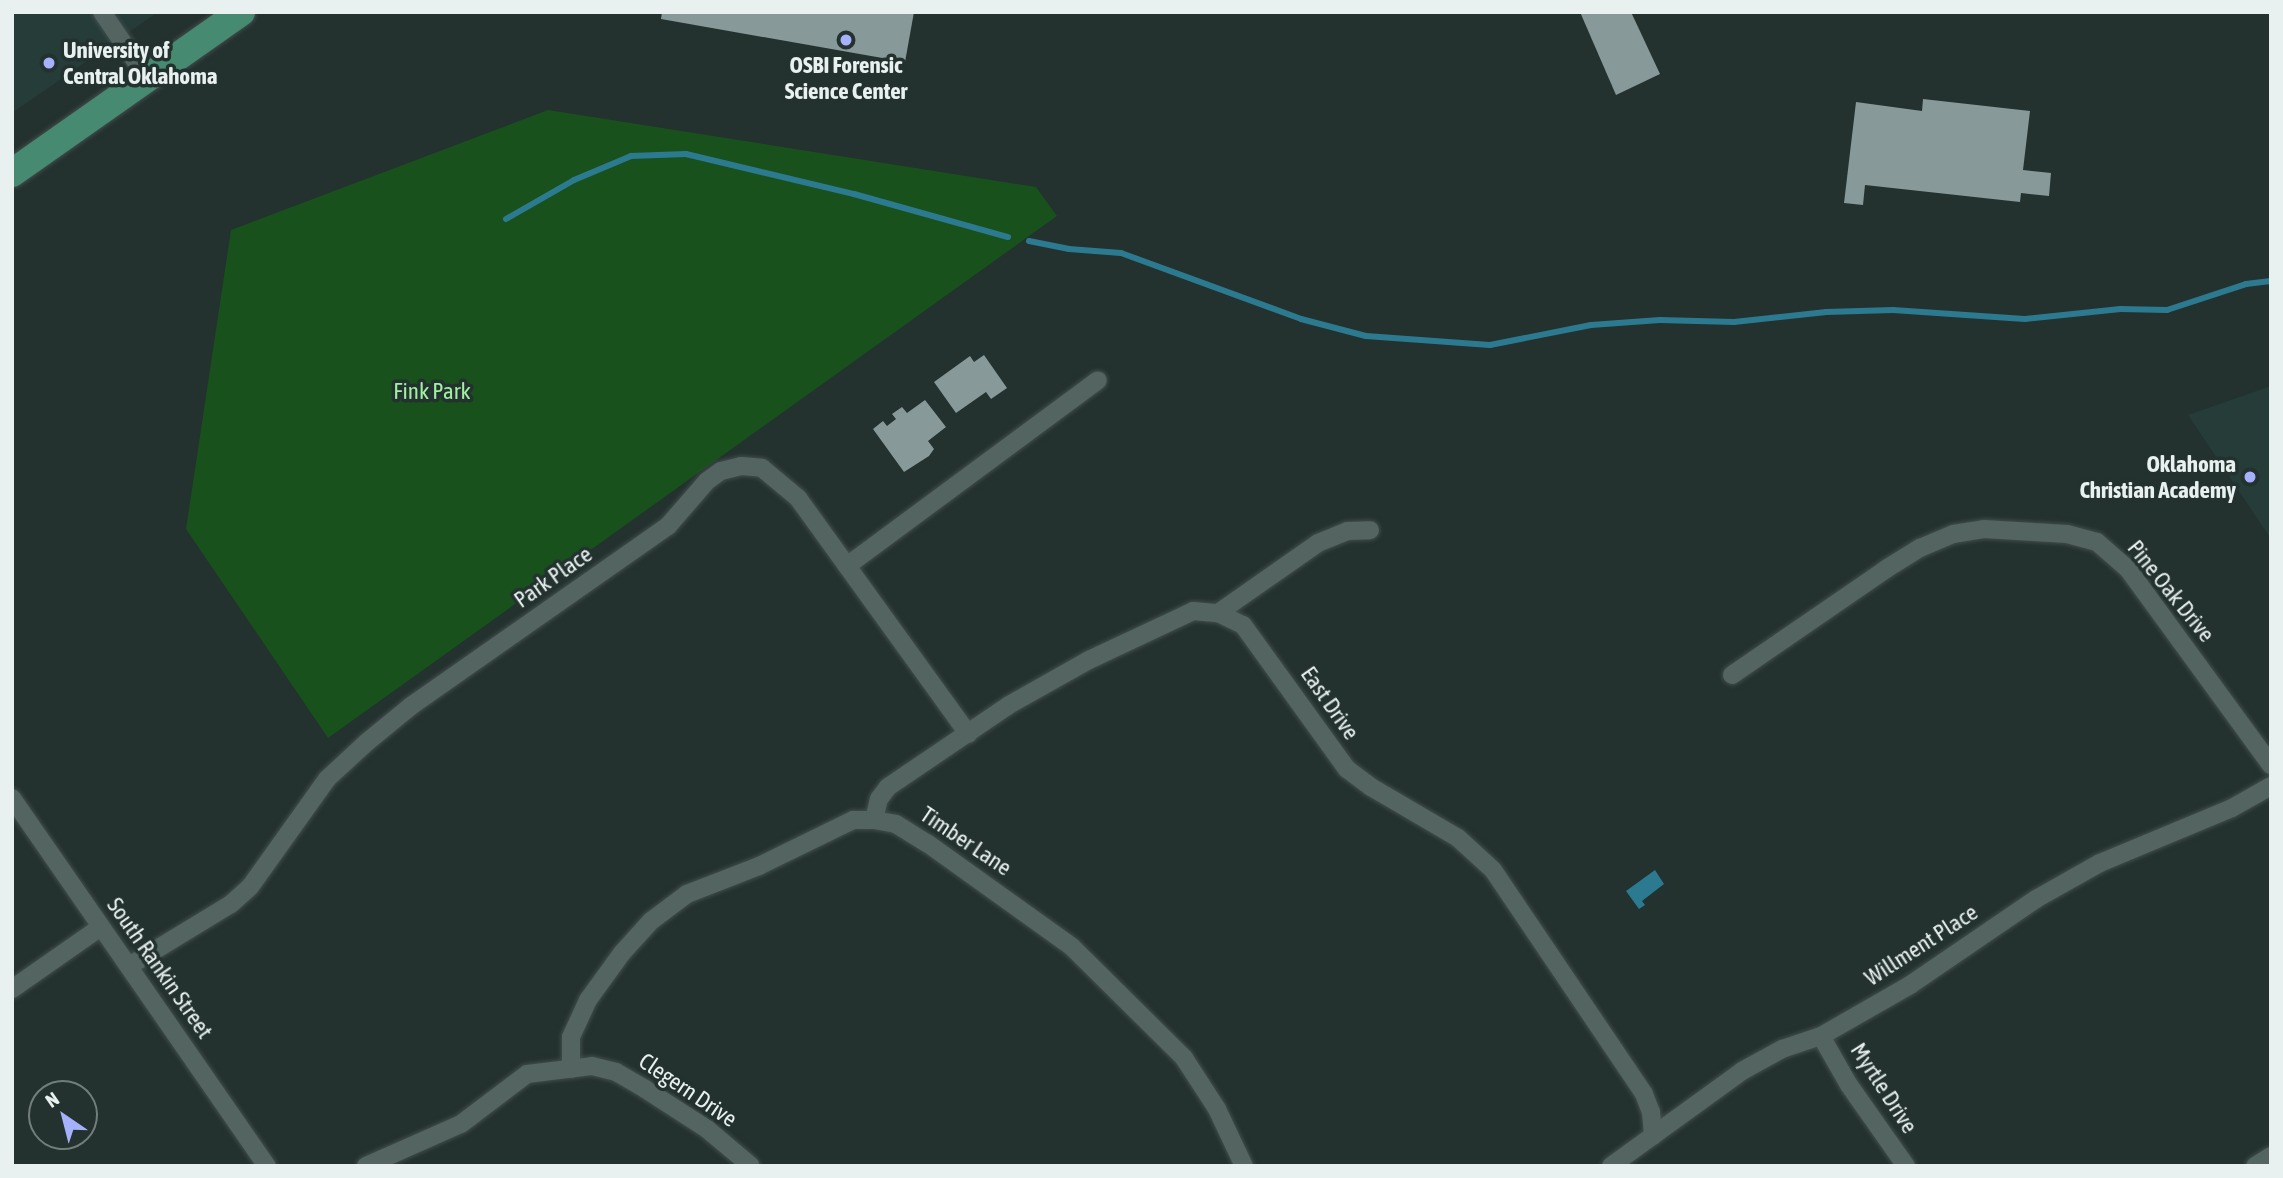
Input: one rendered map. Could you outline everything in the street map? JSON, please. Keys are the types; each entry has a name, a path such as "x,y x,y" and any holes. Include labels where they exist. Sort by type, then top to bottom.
{"main road":[{"path":"12,173 240,13"}],"street":[{"path":"102,12 147,78"},
{"path":"847,566 1098,380"},
{"name":"Park Place","path":"129,966 231,904 250,887 327,779 385,727 668,526 707,481 721,471 741,466 762,468 798,498 968,734"},
{"name":"Pine Oak Drive","path":"1732,675 1886,569 1920,548 1953,534 1984,529 2067,534 2097,542 2128,569 2271,765"},
{"path":"874,820 879,799 888,787 1009,705 1158,626 1193,611 1218,613 1318,543 1347,531 1370,530"},
{"name":"East Drive","path":"1218,613 1243,625 1347,769 1371,787 1458,838 1493,870 1644,1094 1651,1112 1653,1136"},
{"name":"Willment Place","path":"1611,1166 1742,1071 1782,1049 1821,1036 1910,985 2036,900 2100,863 2231,808 2271,786"},
{"name":"South Rankin Street","path":"12,799 267,1166"},
{"name":"Timber Lane","path":"571,1069 571,1037 588,1000 622,953 651,922 687,894 759,866 853,820 874,820 897,824 967,870 1072,947 1184,1058 1217,1110 1244,1166"},
{"path":"12,989 101,927"},
{"name":"Myrtle Drive","path":"1821,1036 1849,1085 1906,1166"},
{"name":"Clegern Drive","path":"366,1166 461,1124 527,1074 592,1066 616,1072 707,1129 751,1166"},
{"path":"2255,1166 2271,1156"}],"shaded area":[{"name":"University of Central Oklahoma","path":"12,12 158,12 12,113"},
{"name":"Oklahoma Christian Academy","path":"2271,386 2271,539 2188,415"}],"green space":[{"name":"Fink Park","path":"548,110 1036,187 1057,216 328,738 186,529 231,230"}],"water":[{"path":"1655,870 1664,884 1642,901 1645,905 1639,909 1626,891"}],"building":[{"name":"OSBI Forensic Science Center","path":"662,12 914,12 905,62 661,19"},
{"path":"1580,12 1631,12 1660,74 1616,95"},
{"path":"1923,99 2030,111 2023,170 2051,173 2049,196 2021,193 2020,202 1865,185 1863,205 1844,203 1856,102 1922,111"},
{"path":"984,355 1007,388 991,399 986,392 956,413 934,382 970,356 974,362"},
{"path":"925,400 946,427 928,441 934,449 929,456 904,472 873,429 883,421 887,426 896,419 892,414 902,407 907,413"}],"waterway":[{"path":"506,219 574,180 631,156 686,154 854,194 1008,237"},
{"path":"1029,241 1069,249 1121,253 1301,319 1366,336 1490,345 1591,325 1660,320 1734,322 1826,312 1893,310 2025,319 2120,309 2167,310 2246,284 2271,281"}],"place":[{"name":"OSBI Forensic Science Center","path":"846,40"},
{"name":"University of Central Oklahoma","path":"49,63"},
{"name":"Oklahoma Christian Academy","path":"2250,477"}]}
